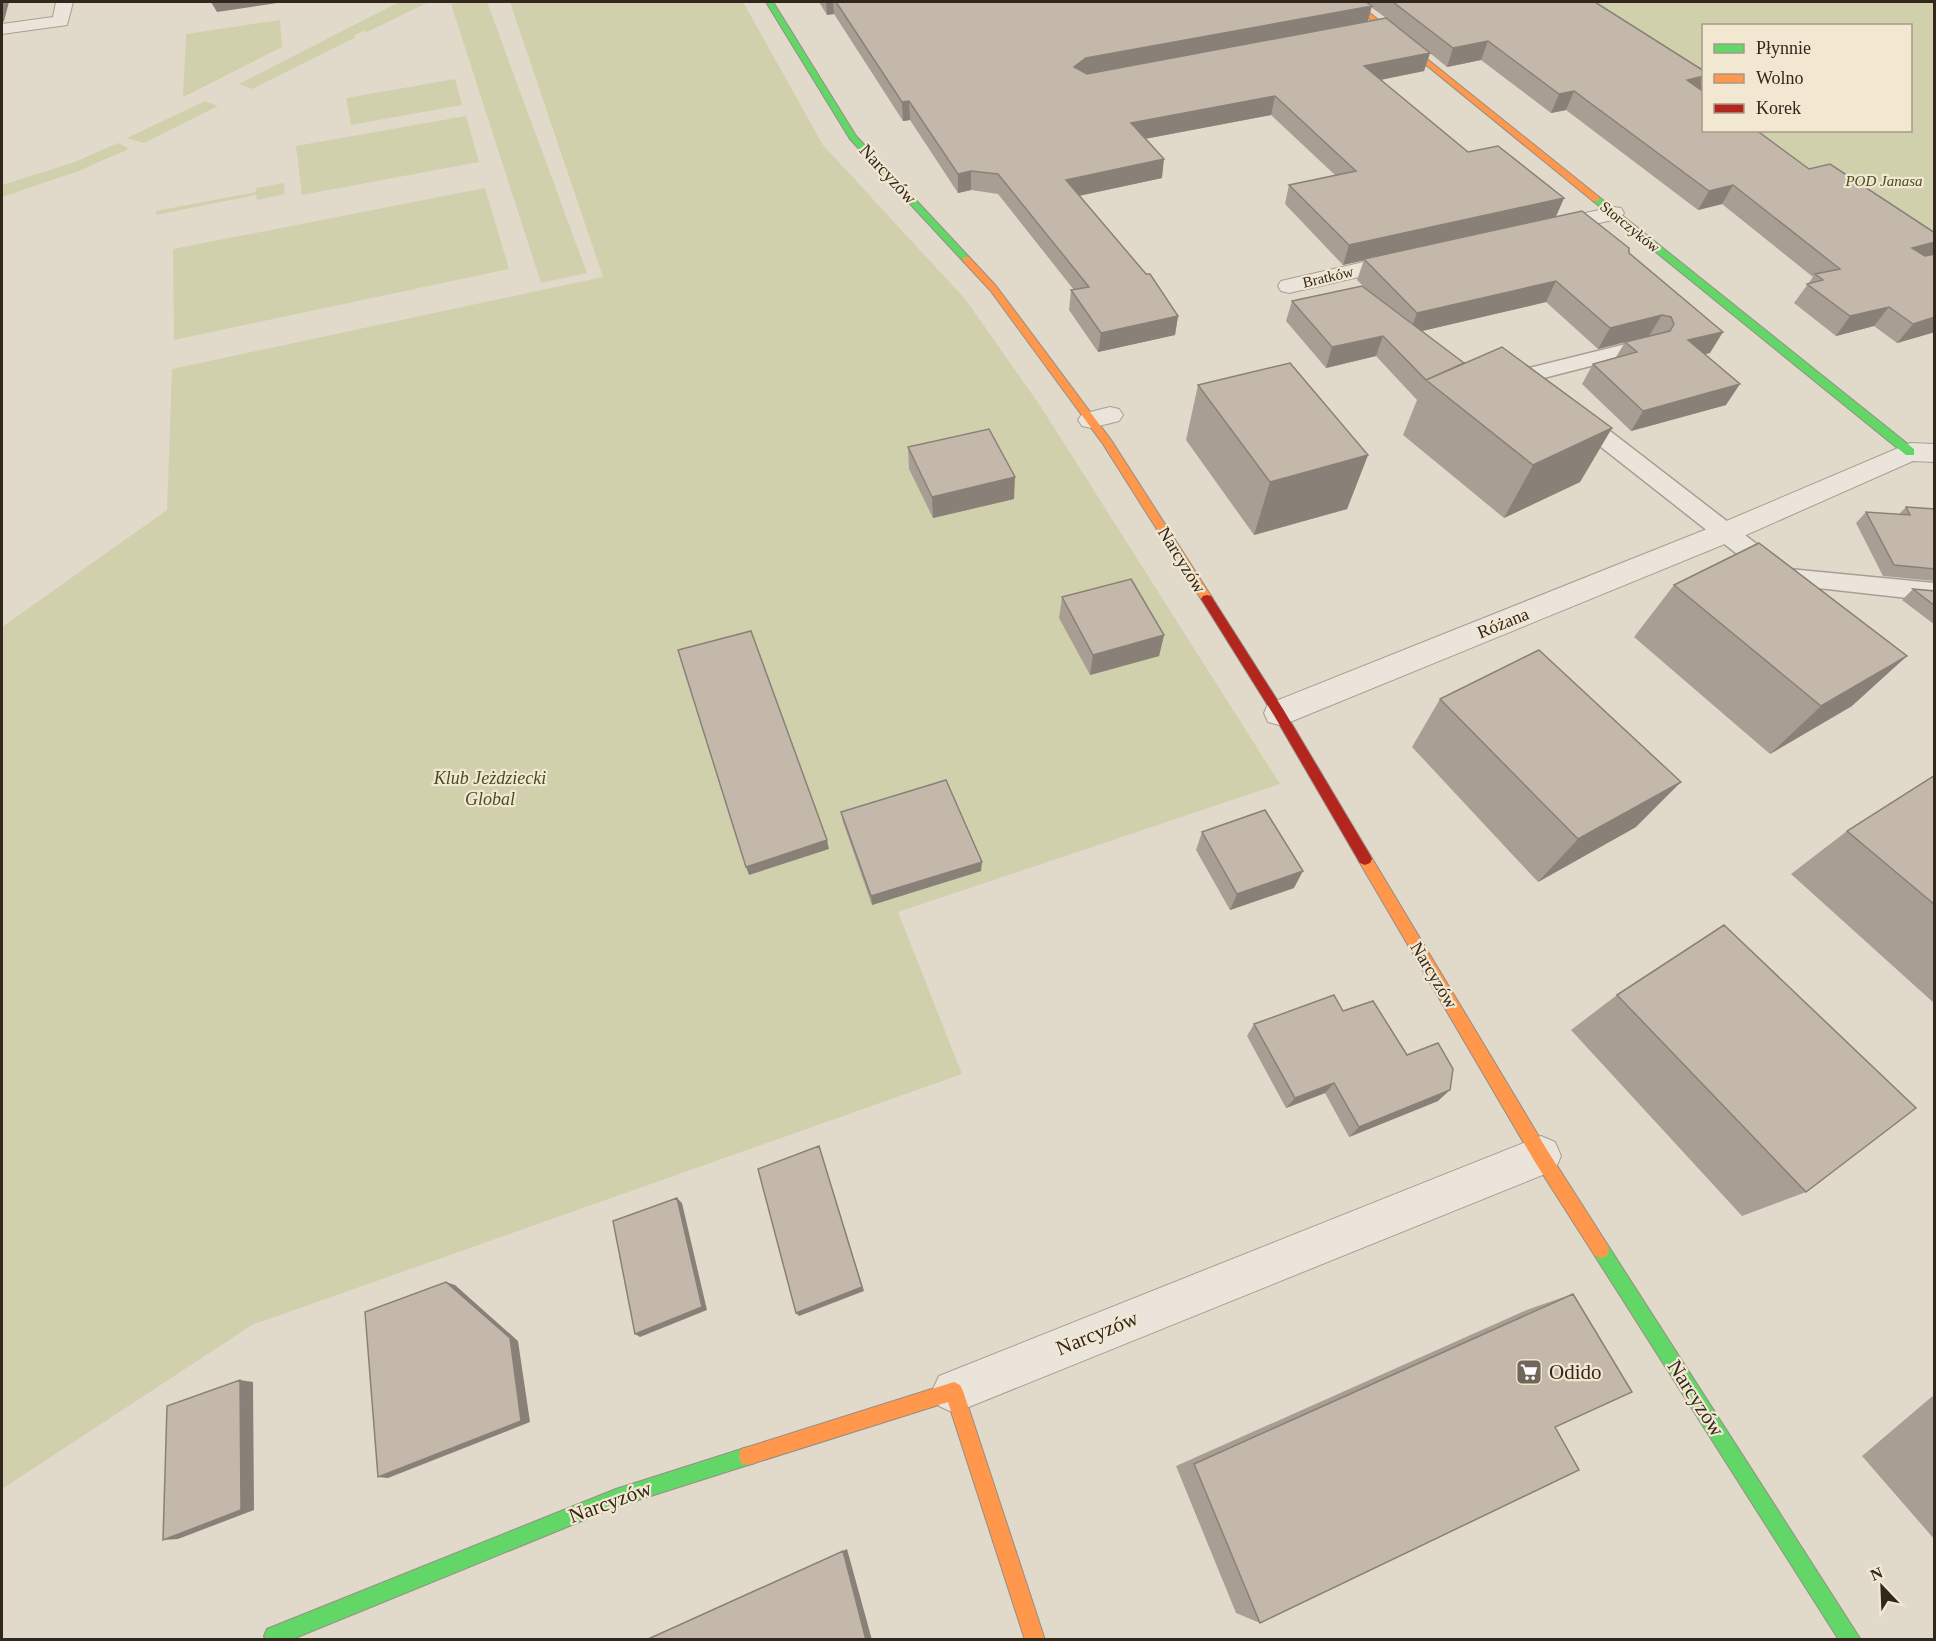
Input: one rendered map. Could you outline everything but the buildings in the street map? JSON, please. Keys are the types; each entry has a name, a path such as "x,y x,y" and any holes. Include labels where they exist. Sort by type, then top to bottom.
{"street":[{"path":"2,29 61,21 64,2"},
{"name":"Narcyzów","path":"769,2 853,137 993,288 1100,417 1542,1156 1851,1640"},
{"name":"Storczyków","path":"1352,2 1613,213 1922,453"},
{"path":"1359,33 1385,28"},
{"path":"1528,232 1613,213"},
{"name":"Bratków","path":"1289,286 1426,255"},
{"name":"Różana","path":"1279,713 1922,453"},
{"name":"Narcyzów","path":"274,1636 616,1498 954,1391 1542,1156"},
{"path":"954,1391 1035,1640"}],"lane":[{"path":"1543,390 1515,378 1650,344"},
{"path":"1561,404 1783,577 1935,592"}],"green space":[{"path":"399,2 429,2 367,32 363,31 353,36 356,37 252,89 239,84"},
{"path":"487,2 587,273 541,283 451,4"},
{"name":"Klub Jeżdziecki Global","path":"510,2 743,2 823,145 966,300 1041,407 1280,784 898,912 962,1074 252,1325 2,1489 2,627 167,510 172,369 603,277"},
{"name":"POD Janasa","path":"1544,2 1934,2 1934,279 1726,132 1912,132 1912,24 1702,24 1702,114"},
{"path":"280,20 282,47 183,97 186,34"},
{"path":"455,79 462,105 351,125 346,98"},
{"path":"205,101 218,106 144,143 127,138"},
{"path":"466,116 479,162 302,195 296,146"},
{"path":"118,143 128,148 127,150 76,172 2,197 2,185 72,163"},
{"path":"284,183 285,194 257,200 256,195 156,215 156,211 256,192 256,188"},
{"path":"485,188 509,269 174,340 173,249"}],"traffic: fast":[{"path":"769,2 853,137 966,259"},
{"path":"1596,199 1910,452"},
{"path":"1601,1250 1851,1640"},
{"path":"274,1636 616,1498 748,1456"}],"traffic: slow":[{"path":"1352,2 1596,199"},
{"path":"966,259 993,288 1107,442 1207,599"},
{"path":"1365,859 1541,1156 1601,1250"},
{"path":"748,1456 954,1391 1035,1640"}],"traffic: jam":[{"path":"1207,599 1279,713 1365,859"}],"place":[{"name":"Odido","path":"1529,1372"}]}
